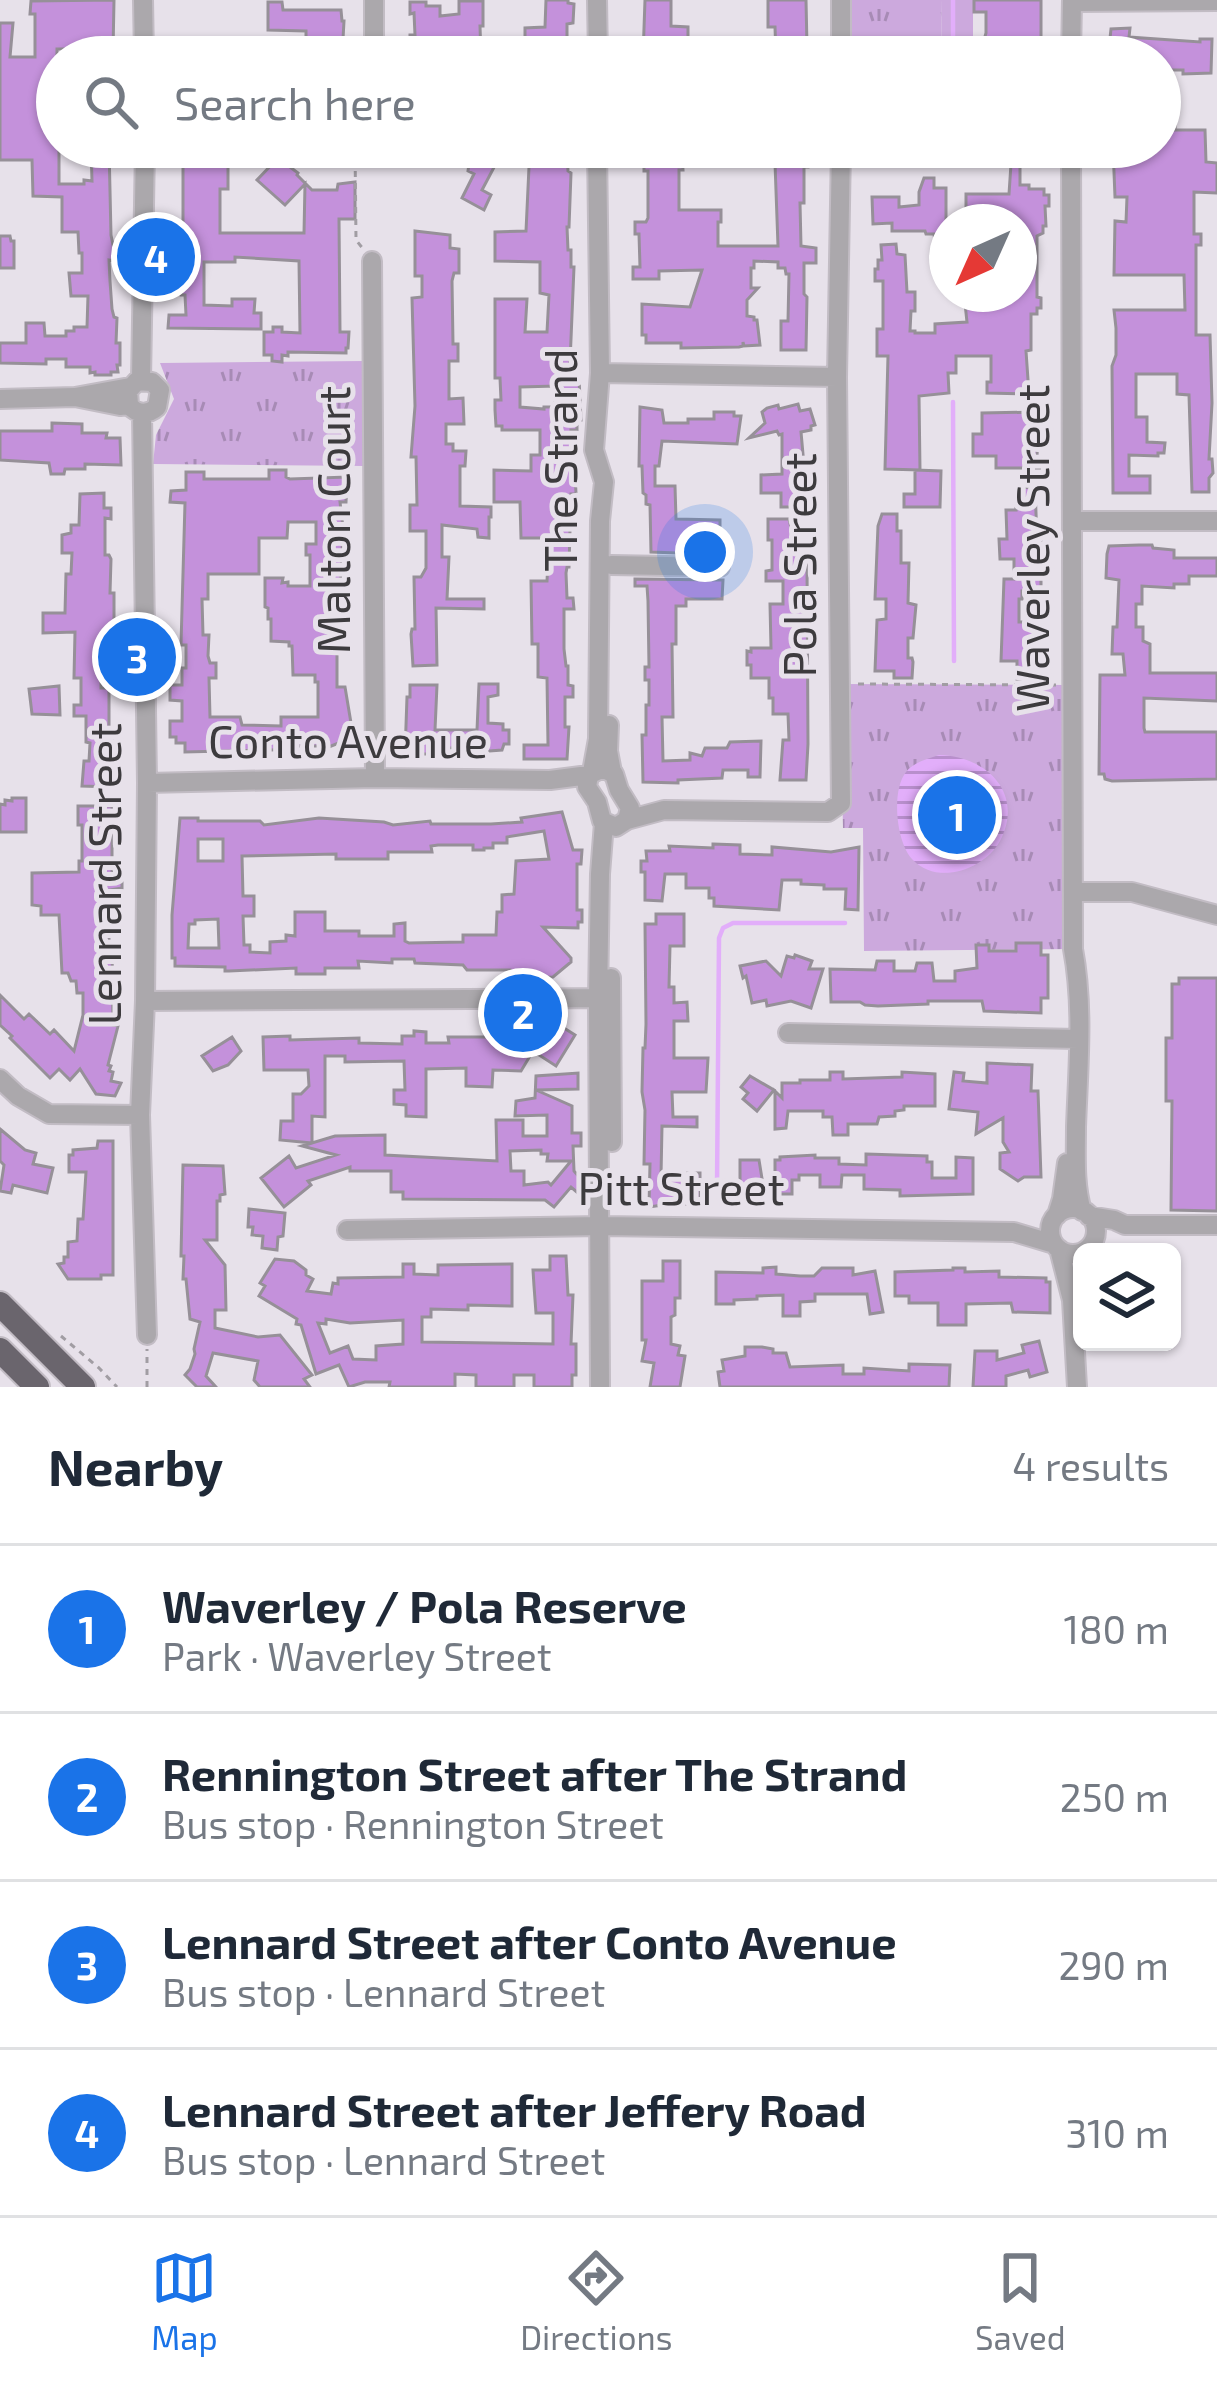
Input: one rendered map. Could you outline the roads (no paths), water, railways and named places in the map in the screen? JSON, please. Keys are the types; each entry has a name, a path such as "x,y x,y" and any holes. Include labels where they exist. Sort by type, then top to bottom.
{"highway":[{"path":"0,1304 70,1383"},
{"path":"0,1350 37,1387"}],"street":[{"path":"143,0 144,36"},
{"path":"374,0 374,36"},
{"path":"598,0 598,36"},
{"path":"609,0 609,36"},
{"path":"841,0 841,36"},
{"path":"1071,36 1072,1 1217,1"},
{"name":"Lennard Street","path":"144,168 136,396 147,783 140,1114 148,1335"},
{"name":"The Strand","path":"596,778 608,752 614,480 605,446 609,433 598,168"},
{"name":"The Strand","path":"596,778 604,482 594,450 606,373 609,168"},
{"name":"Pola Street","path":"625,800 664,810 816,812 841,803 841,168"},
{"name":"Waverley Street","path":"1056,1216 1072,1133 1077,970 1072,892 1071,168"},
{"name":"Malton Court","path":"372,261 375,778"},
{"path":"606,373 838,377"},
{"path":"0,399 75,397 120,406 136,396"},
{"path":"1072,520 1217,521"},
{"path":"611,565 720,567"},
{"path":"596,778 630,808 617,823 600,874 610,1387"},
{"path":"596,778 599,815 617,823"},
{"name":"Conto Avenue","path":"147,783 596,778"},
{"name":"Pola Street","path":"617,823 664,810"},
{"path":"1072,892 1132,892 1217,915"},
{"path":"145,1000 605,998"},
{"path":"788,1033 1074,1039"},
{"path":"0,1078 18,1096 49,1114 140,1114"},
{"name":"Waverley Street","path":"1072,1133 1077,1194 1086,1214"},
{"path":"1076,1387 1072,1300 1050,1229 1056,1216 1072,1208 1125,1225 1217,1225"},
{"path":"1086,1214 1095,1225 1089,1243"},
{"name":"Pitt Street","path":"1014,1232 1056,1216"},
{"path":"1098,1243 1125,1225"},
{"path":"600,1387 606,1226"},
{"name":"Pitt Street","path":"347,1230 606,1226 1014,1232 1056,1246"},
{"path":"1056,1246 1073,1254"}],"waterway":[{"path":"953,0 953,36"},
{"path":"953,402 954,661"},
{"path":"717,1188 719,938 723,928 733,923 845,923"}],"place":[{"name":"Lennard Street after Jeffery Road","path":"156,257"},
{"name":"Lennard Street after Conto Avenue","path":"137,657"},
{"name":"Waverley / Pola Reserve","path":"957,815"},
{"name":"Rennington Street after The Strand","path":"523,1013"}]}
